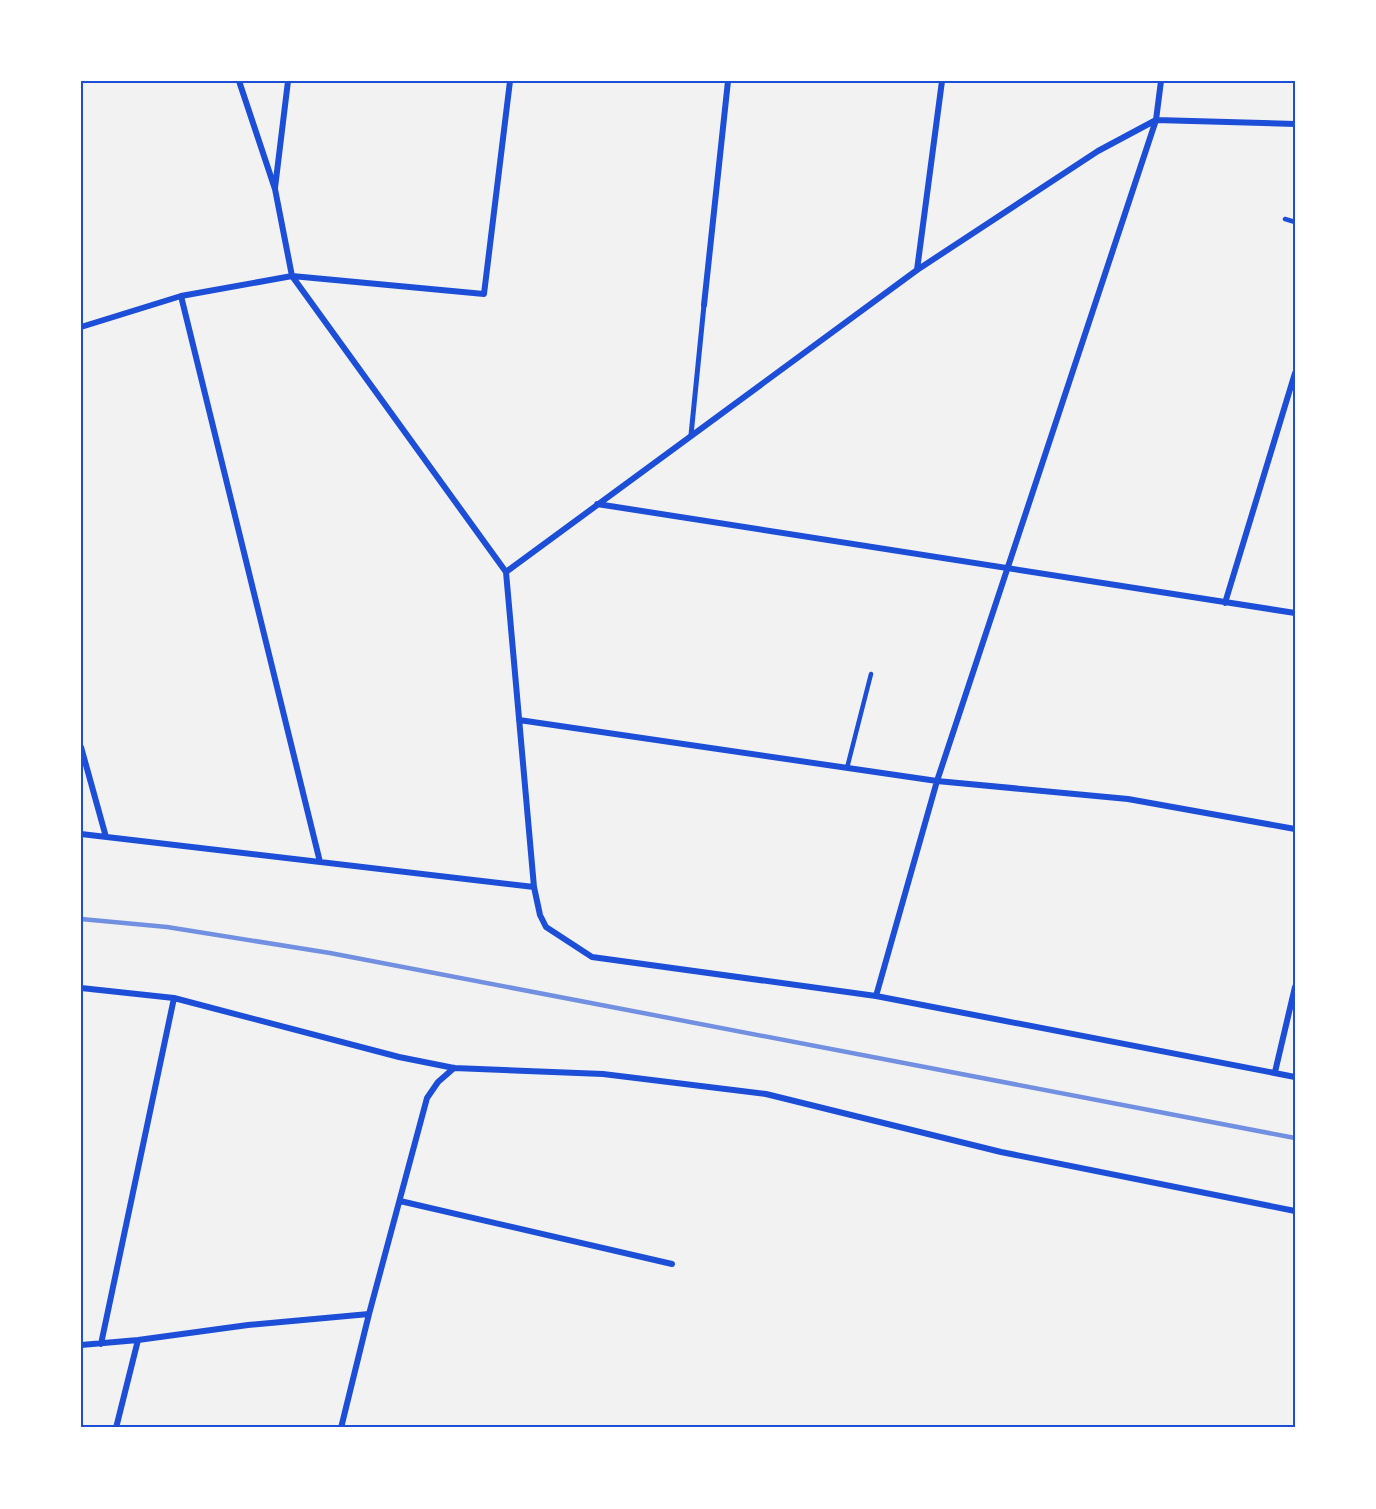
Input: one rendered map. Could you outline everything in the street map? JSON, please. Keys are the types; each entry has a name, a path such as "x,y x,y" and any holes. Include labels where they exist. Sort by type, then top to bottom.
{"street":[{"path":"239,81 275,189 292,276 506,572 534,887 540,915 546,927 592,957 876,996 1295,1077"},
{"path":"275,189 288,81"},
{"path":"81,327 181,296 292,276 484,294 510,81"},
{"path":"691,435 728,81"},
{"path":"917,270 942,81"},
{"path":"876,996 937,782 1156,120 1161,81"},
{"path":"506,572 917,270 1098,151 1156,120 1295,124"},
{"path":"181,296 320,862"},
{"path":"1225,603 1295,373"},
{"path":"597,504 1295,613"},
{"path":"519,720 937,782 1128,799 1295,829"},
{"path":"81,747 106,837"},
{"path":"81,834 534,887"},
{"path":"1275,1072 1295,987"},
{"path":"81,988 174,998 399,1058 454,1068 603,1074 766,1094 1001,1152 1295,1211"},
{"path":"101,1344 174,998"},
{"path":"341,1428 427,1098 438,1082 454,1068"},
{"path":"400,1201 672,1264"},
{"path":"81,1345 138,1340 248,1325 369,1314"},
{"path":"116,1428 138,1340"}],"lane":[{"path":"1285,219 1295,222"},
{"path":"847,768 871,674"}],"railway":[{"path":"81,919 167,927 330,953 1295,1138"}]}
